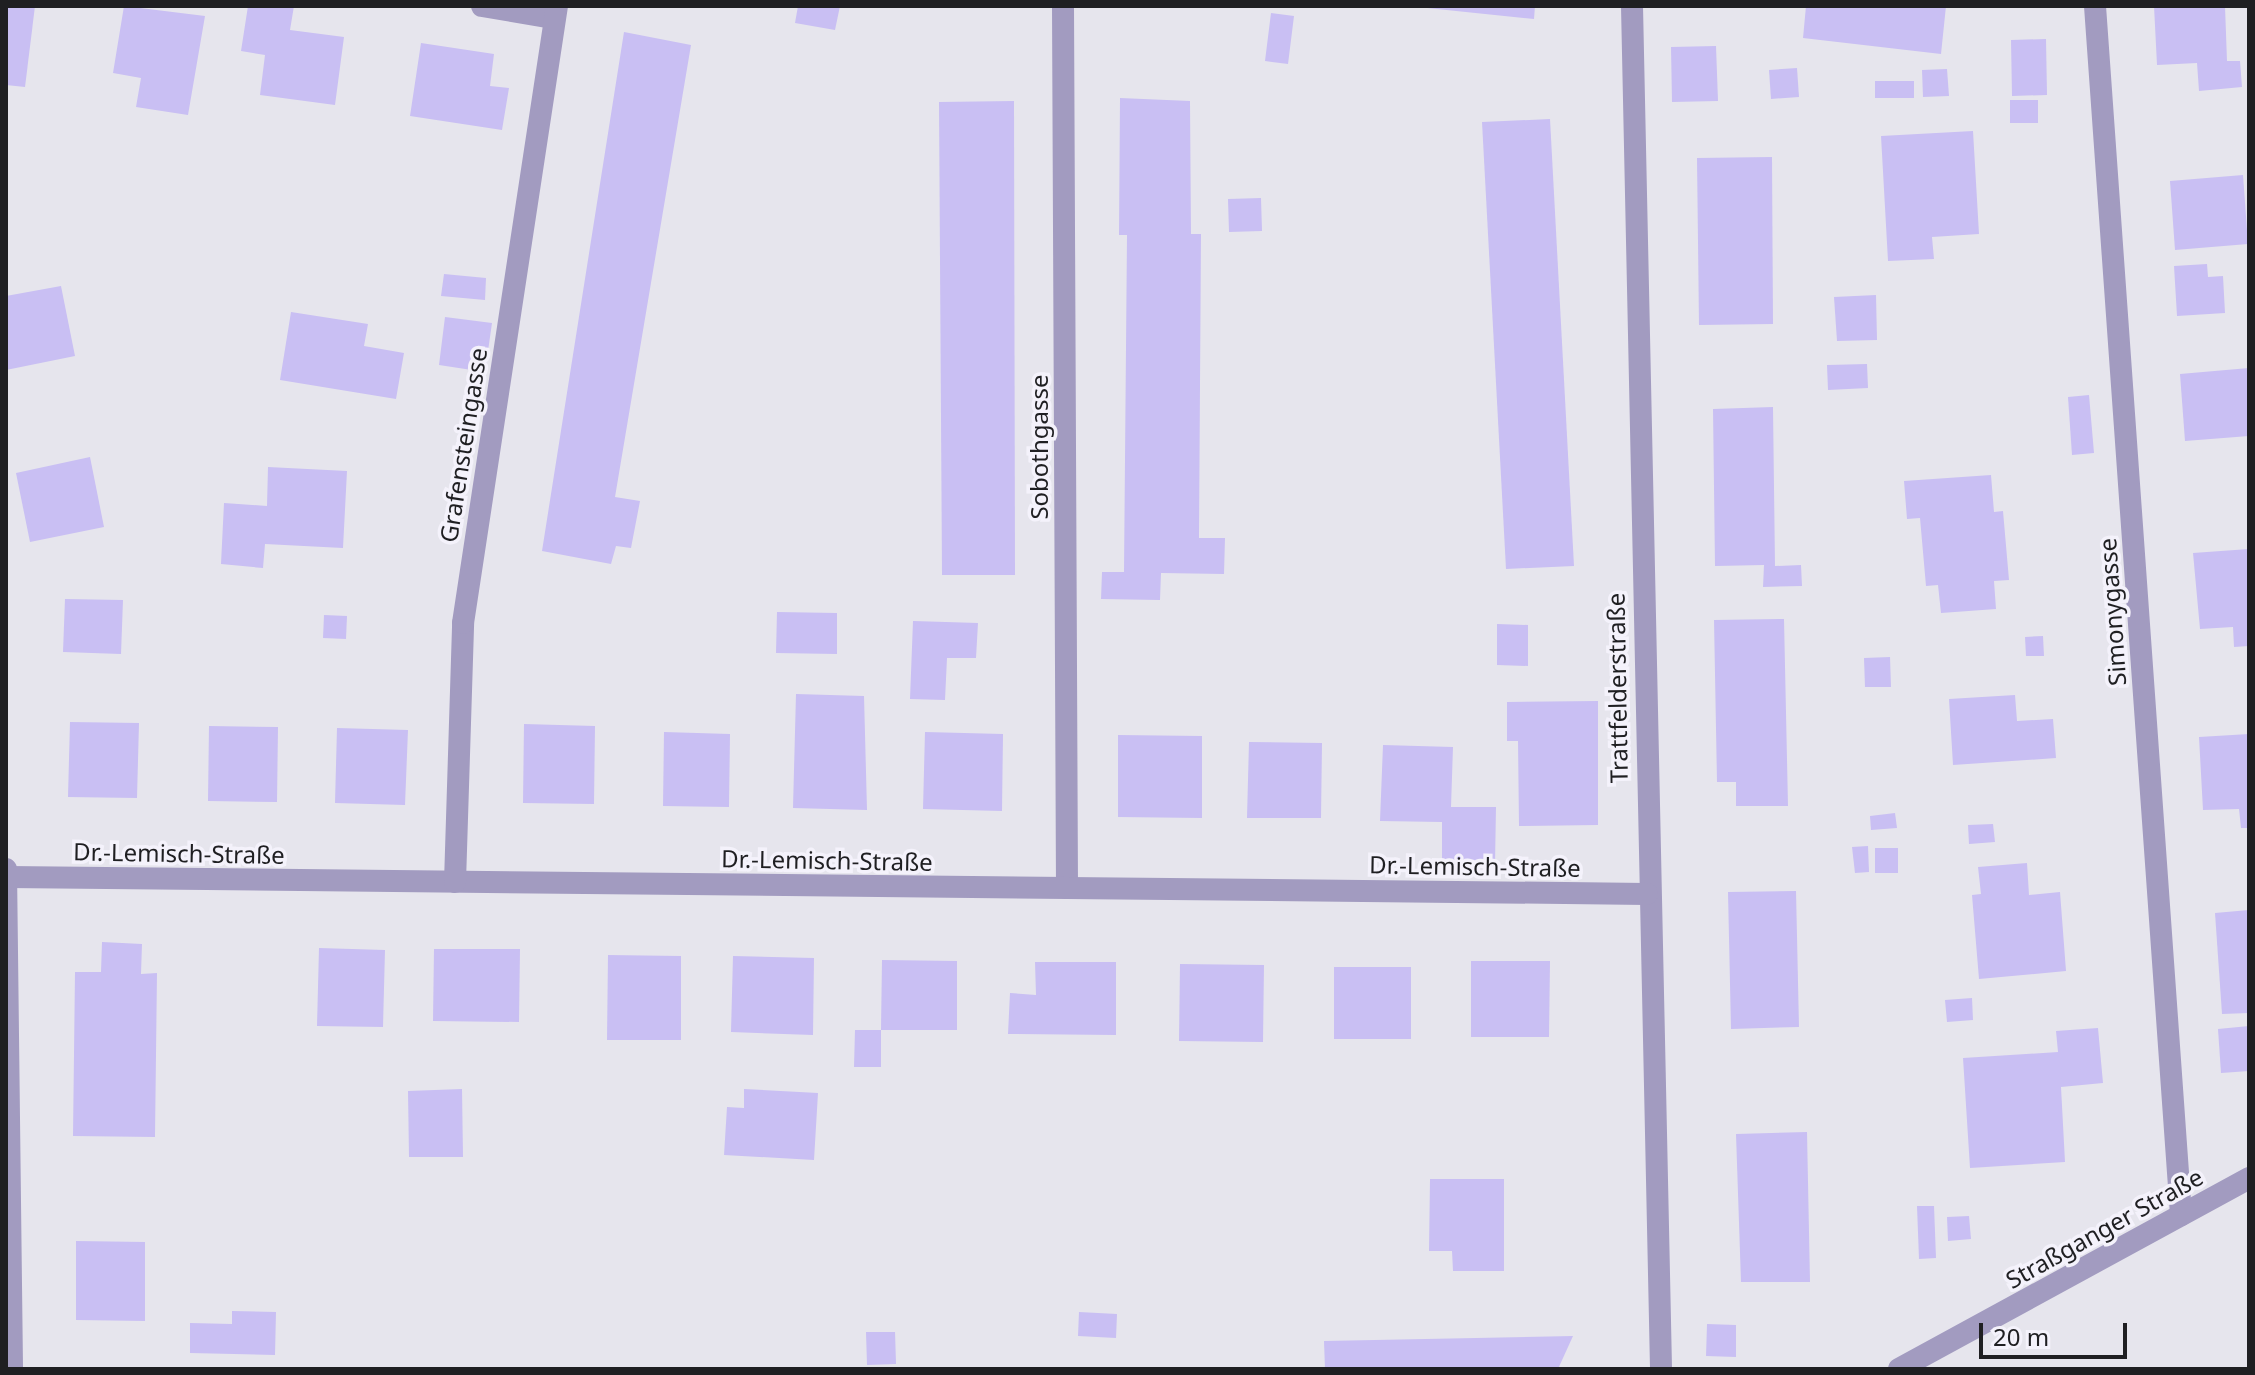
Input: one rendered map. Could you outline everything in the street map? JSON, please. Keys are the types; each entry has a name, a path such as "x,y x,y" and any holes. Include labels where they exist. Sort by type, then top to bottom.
{"street":[{"name":"Grafensteingasse","path":"455,882 463,623 555,12 482,6"},
{"name":"Sobothgasse","path":"1063,6 1067,888"},
{"name":"Trattfelderstraße","path":"1632,6 1647,894 1661,1369"},
{"name":"Simonygasse","path":"2095,6 2181,1215"},
{"path":"6,869 12,1369"},
{"name":"Dr.-Lemisch-Straße","path":"7,877 1647,894"},
{"name":"Straßganger Straße","path":"1899,1369 2249,1178"}],"building":[{"path":"6,6 35,6 25,87 6,85"},
{"path":"124,6 205,16 188,115 136,107 141,78 113,73"},
{"path":"248,6 294,6 290,30 344,37 335,105 260,95 265,55 241,51"},
{"path":"798,6 840,6 835,30 795,23"},
{"path":"1408,6 1535,6 1534,19"},
{"path":"1806,6 1946,6 1941,54 1803,38"},
{"path":"2154,6 2225,6 2227,61 2240,61 2242,87 2199,91 2197,63 2157,65"},
{"path":"1271,13 1294,16 1288,64 1265,61"},
{"path":"624,32 691,45 615,497 640,501 631,548 616,546 611,564 542,551"},
{"path":"2046,39 2047,95 2012,96 2011,40"},
{"path":"421,43 494,54 490,86 509,88 502,130 410,116"},
{"path":"1716,46 1718,101 1672,102 1671,47"},
{"path":"1797,68 1799,97 1771,99 1769,70"},
{"path":"1947,69 1949,96 1923,97 1922,70"},
{"path":"1875,81 1914,81 1914,98 1875,98"},
{"path":"1120,98 1190,101 1191,234 1201,234 1199,538 1225,538 1224,574 1161,573 1160,600 1101,599 1102,572 1124,572 1127,235 1119,235"},
{"path":"2010,100 2038,100 2038,123 2010,123"},
{"path":"1014,101 1015,575 942,575 939,102"},
{"path":"1550,119 1574,566 1506,569 1482,122"},
{"path":"1973,131 1979,234 1932,237 1934,259 1888,261 1881,136"},
{"path":"1772,157 1773,324 1699,325 1697,158"},
{"path":"2243,175 2248,244 2175,250 2170,181"},
{"path":"1261,198 1262,231 1229,232 1228,199"},
{"path":"2207,264 2208,277 2223,276 2225,313 2177,316 2174,266"},
{"path":"444,274 486,278 485,300 441,296"},
{"path":"61,286 75,356 6,370 6,296"},
{"path":"1876,295 1877,340 1837,341 1834,297"},
{"path":"291,312 368,324 364,346 404,353 396,399 280,380"},
{"path":"445,317 492,323 485,372 439,365"},
{"path":"1867,364 1868,388 1828,390 1827,365"},
{"path":"2249,368 2249,436 2185,441 2180,374"},
{"path":"2089,395 2094,453 2072,455 2068,397"},
{"path":"1773,407 1775,566 1801,565 1802,586 1763,587 1764,565 1715,566 1713,409"},
{"path":"90,457 104,527 30,542 16,473"},
{"path":"268,467 347,471 343,548 265,544 263,568 221,564 224,503 267,506"},
{"path":"1991,475 1994,512 2003,511 2009,580 1994,581 1996,609 1941,613 1938,585 1926,586 1920,518 1907,519 1904,481"},
{"path":"2249,549 2249,646 2234,647 2233,627 2200,629 2193,553"},
{"path":"65,599 123,600 121,654 63,652"},
{"path":"777,612 837,613 837,654 776,653"},
{"path":"324,615 347,616 346,639 323,638"},
{"path":"1784,619 1788,806 1736,806 1736,782 1717,782 1714,620"},
{"path":"913,621 978,623 976,658 947,658 945,700 910,699"},
{"path":"1497,624 1528,625 1528,666 1497,665"},
{"path":"2043,636 2044,656 2026,656 2025,637"},
{"path":"1890,657 1891,687 1865,687 1864,658"},
{"path":"796,694 864,696 867,810 793,808"},
{"path":"2015,695 2017,721 2053,719 2056,758 1953,765 1949,699"},
{"path":"1598,701 1598,825 1519,826 1518,741 1507,741 1507,702"},
{"path":"70,722 139,723 137,798 68,797"},
{"path":"524,724 595,726 594,804 523,803"},
{"path":"209,726 278,727 277,802 208,801"},
{"path":"337,728 408,730 405,805 335,803"},
{"path":"664,732 730,734 729,807 663,806"},
{"path":"925,732 1003,734 1002,811 923,809"},
{"path":"2249,734 2249,828 2241,828 2239,809 2203,810 2199,737"},
{"path":"1118,735 1202,736 1202,818 1118,817"},
{"path":"1249,742 1322,743 1321,818 1247,818"},
{"path":"1383,745 1453,747 1451,807 1496,807 1495,864 1442,865 1442,822 1380,821"},
{"path":"1895,813 1897,828 1871,830 1870,816"},
{"path":"1993,824 1995,842 1969,844 1968,825"},
{"path":"1868,846 1869,872 1855,873 1852,847"},
{"path":"1875,848 1898,848 1898,873 1875,873"},
{"path":"2027,863 2029,895 2060,892 2066,971 1979,979 1972,895 1981,894 1978,867"},
{"path":"1796,891 1799,1027 1731,1029 1728,892"},
{"path":"2249,910 2249,1013 2222,1014 2215,913"},
{"path":"102,942 142,944 141,974 157,973 155,1137 73,1136 75,972 101,972"},
{"path":"319,948 385,950 383,1027 317,1026"},
{"path":"434,949 520,949 519,1022 433,1021"},
{"path":"608,955 681,956 681,1040 607,1040"},
{"path":"733,956 814,958 813,1035 731,1032"},
{"path":"882,960 957,961 957,1030 881,1030"},
{"path":"1471,961 1550,961 1549,1037 1471,1037"},
{"path":"1035,962 1116,962 1116,1035 1008,1034 1010,993 1036,995"},
{"path":"1180,964 1264,965 1263,1042 1179,1041"},
{"path":"1334,967 1411,967 1411,1039 1334,1039"},
{"path":"1972,998 1973,1020 1947,1022 1945,1000"},
{"path":"2249,1026 2249,1071 2221,1073 2218,1029"},
{"path":"2098,1028 2103,1083 2061,1087 2065,1162 1970,1168 1963,1058 2058,1052 2056,1031"},
{"path":"855,1030 881,1030 881,1067 854,1067"},
{"path":"462,1089 463,1157 409,1157 408,1091"},
{"path":"744,1089 818,1093 814,1160 724,1155 727,1107 744,1108"},
{"path":"1807,1132 1810,1282 1741,1282 1736,1134"},
{"path":"1430,1179 1504,1179 1504,1271 1453,1271 1452,1251 1429,1251"},
{"path":"1917,1206 1934,1206 1936,1258 1919,1259"},
{"path":"1969,1216 1971,1239 1948,1241 1947,1217"},
{"path":"76,1241 145,1242 145,1321 76,1320"},
{"path":"232,1311 276,1312 275,1355 190,1353 190,1323 232,1324"},
{"path":"1079,1312 1117,1314 1116,1338 1078,1336"},
{"path":"1707,1324 1736,1325 1736,1357 1706,1356"},
{"path":"866,1332 895,1332 896,1364 867,1365"},
{"path":"1573,1336 1558,1369 1325,1369 1324,1341"}]}
